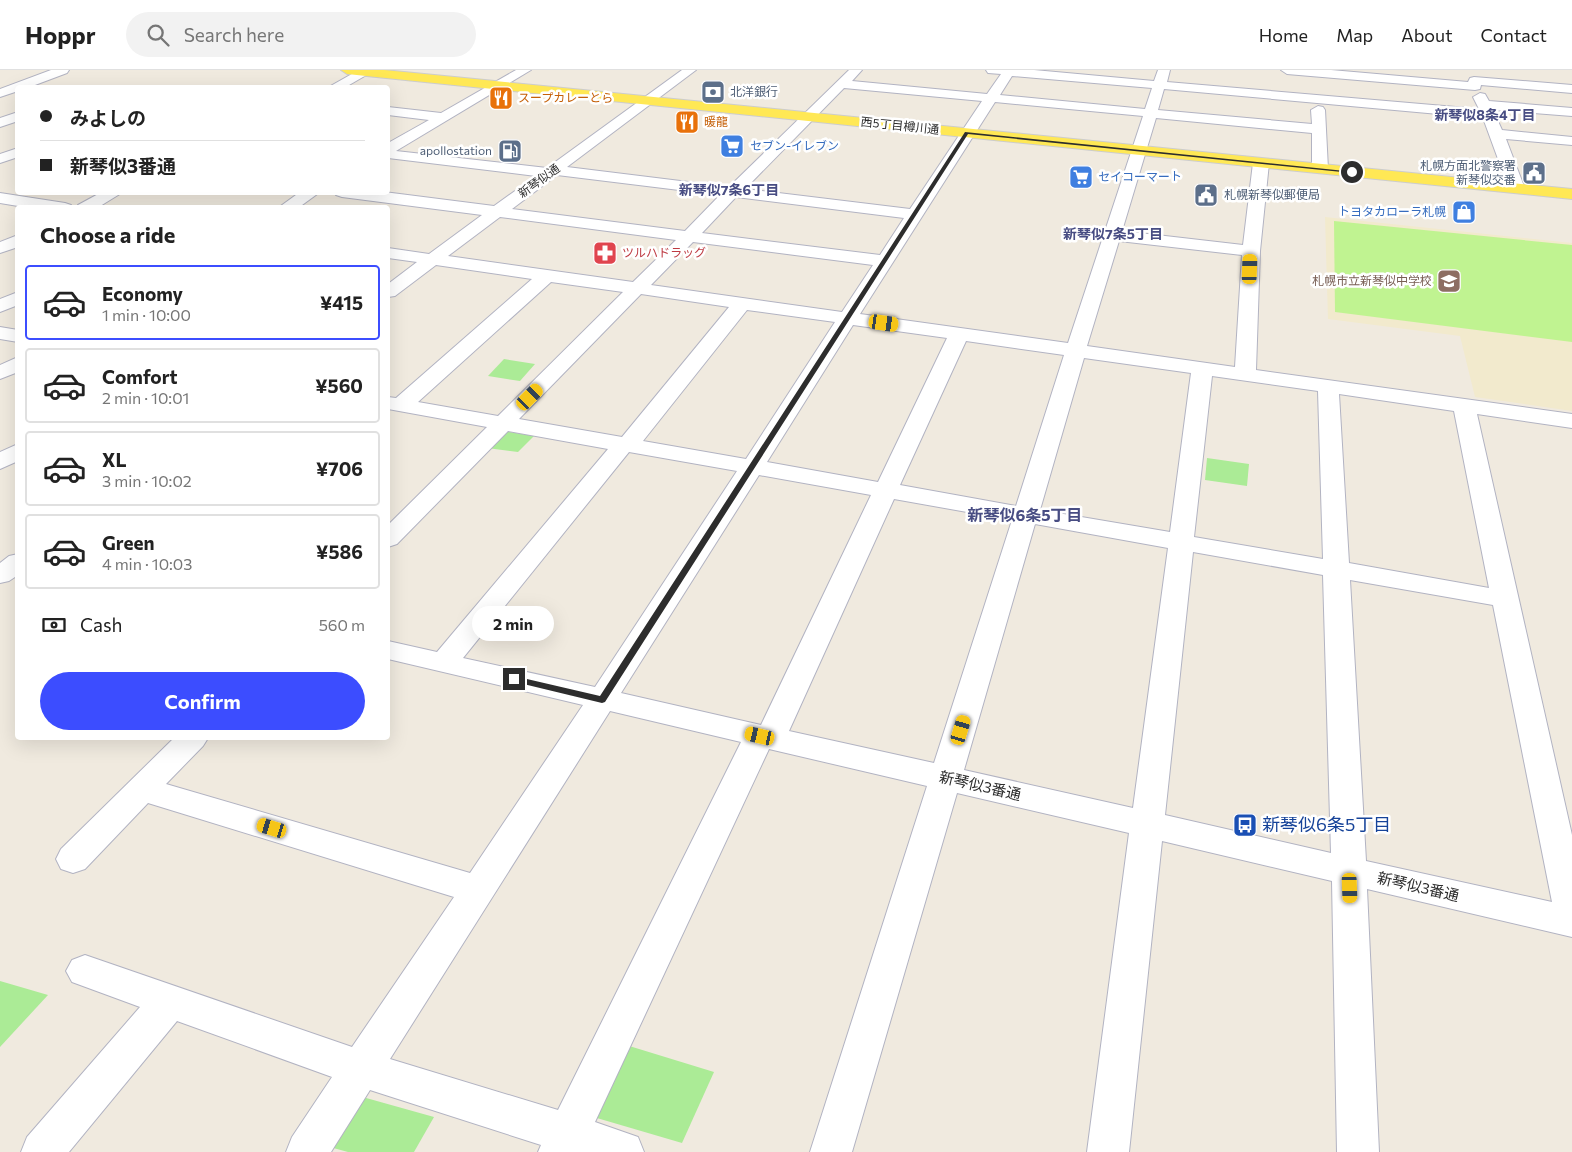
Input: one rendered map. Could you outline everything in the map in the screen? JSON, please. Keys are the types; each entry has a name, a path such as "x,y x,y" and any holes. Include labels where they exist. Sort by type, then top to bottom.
{"main road":[{"name":"西5丁目樽川通","path":"347,70 1572,194"}],"street":[{"path":"22,85 63,70"},
{"path":"390,148 525,70"},
{"name":"新琴似通","path":"390,290 689,70"},
{"path":"390,538 807,116 856,70"},
{"path":"831,1152 1111,235 1164,70"},
{"path":"1287,70 1473,79 1572,89"},
{"path":"339,85 367,71"},
{"path":"307,1152 991,98 1002,71 1318,99 1485,110 1572,112"},
{"path":"1317,71 1320,169"},
{"path":"1473,79 1497,134 1517,189"},
{"path":"841,84 1319,129"},
{"path":"0,93 15,88"},
{"path":"0,110 15,111"},
{"path":"390,111 443,117"},
{"path":"0,123 15,117"},
{"path":"1497,134 1572,141"},
{"path":"0,159 15,153"},
{"path":"390,154 914,214"},
{"path":"1245,374 1251,251 1261,163"},
{"path":"90,205 109,195"},
{"path":"291,205 307,195"},
{"path":"365,195 884,261"},
{"path":"0,199 43,205"},
{"path":"1111,235 1251,251"},
{"path":"0,248 15,241"},
{"path":"390,253 1572,421"},
{"path":"394,404 546,276"},
{"path":"0,306 15,298"},
{"path":"443,663 742,303"},
{"path":"0,333 15,336"},
{"path":"564,1142 886,490 959,334"},
{"path":"0,373 15,365"},
{"path":"1108,1152 1202,368"},
{"path":"1328,386 1349,871 1358,1152"},
{"path":"394,404 1505,599"},
{"path":"1464,406 1572,914"},
{"path":"0,462 15,453"},
{"name":"新琴似3番通","path":"390,650 1572,922"},
{"path":"73,859 190,740"},
{"path":"141,789 478,890"},
{"path":"85,971 564,1142 623,1152"},
{"path":"42,1152 170,1001"}],"shaded area":[{"name":"札幌市立新琴似中学校","path":"1325,217 1572,243 1572,411 1475,397 1460,336 1328,319"}],"green space":[{"name":"札幌市立新琴似中学校","path":"1334,221 1572,245 1572,342 1335,312"},
{"path":"504,359 535,364 520,381 488,376"},
{"path":"503,431 534,436 518,452 487,448"},
{"path":"1207,458 1249,464 1247,486 1205,480"},
{"path":"0,981 48,995 0,1047"},
{"path":"626,1045 714,1072 682,1143 590,1116"},
{"path":"359,1096 434,1117 414,1152 348,1152 326,1146"}],"place":[{"name":"北洋銀行","path":"713,92"},
{"name":"スープカレーとら","path":"501,98"},
{"name":"暖龍","path":"687,122"},
{"name":"セブン-イレブン","path":"732,146"},
{"name":"apollostation","path":"510,151"},
{"name":"札幌方面北警察署 新琴似交番","path":"1534,173"},
{"name":"セイコーマート","path":"1081,177"},
{"name":"札幌新琴似郵便局","path":"1206,195"},
{"name":"トヨタカローラ札幌","path":"1464,212"},
{"name":"ツルハドラッグ","path":"605,253"},
{"name":"札幌市立新琴似中学校","path":"1449,281"},
{"name":"新琴似6条5丁目","path":"1245,825"}],"district":[{"name":"新琴似8条4丁目","path":"1485,115"},
{"name":"新琴似7条6丁目","path":"729,190"},
{"name":"新琴似7条5丁目","path":"1113,234"},
{"name":"新琴似6条5丁目","path":"1025,515"}],"route":[{"path":"514,679 602,700 967,133 1352,172"}]}
